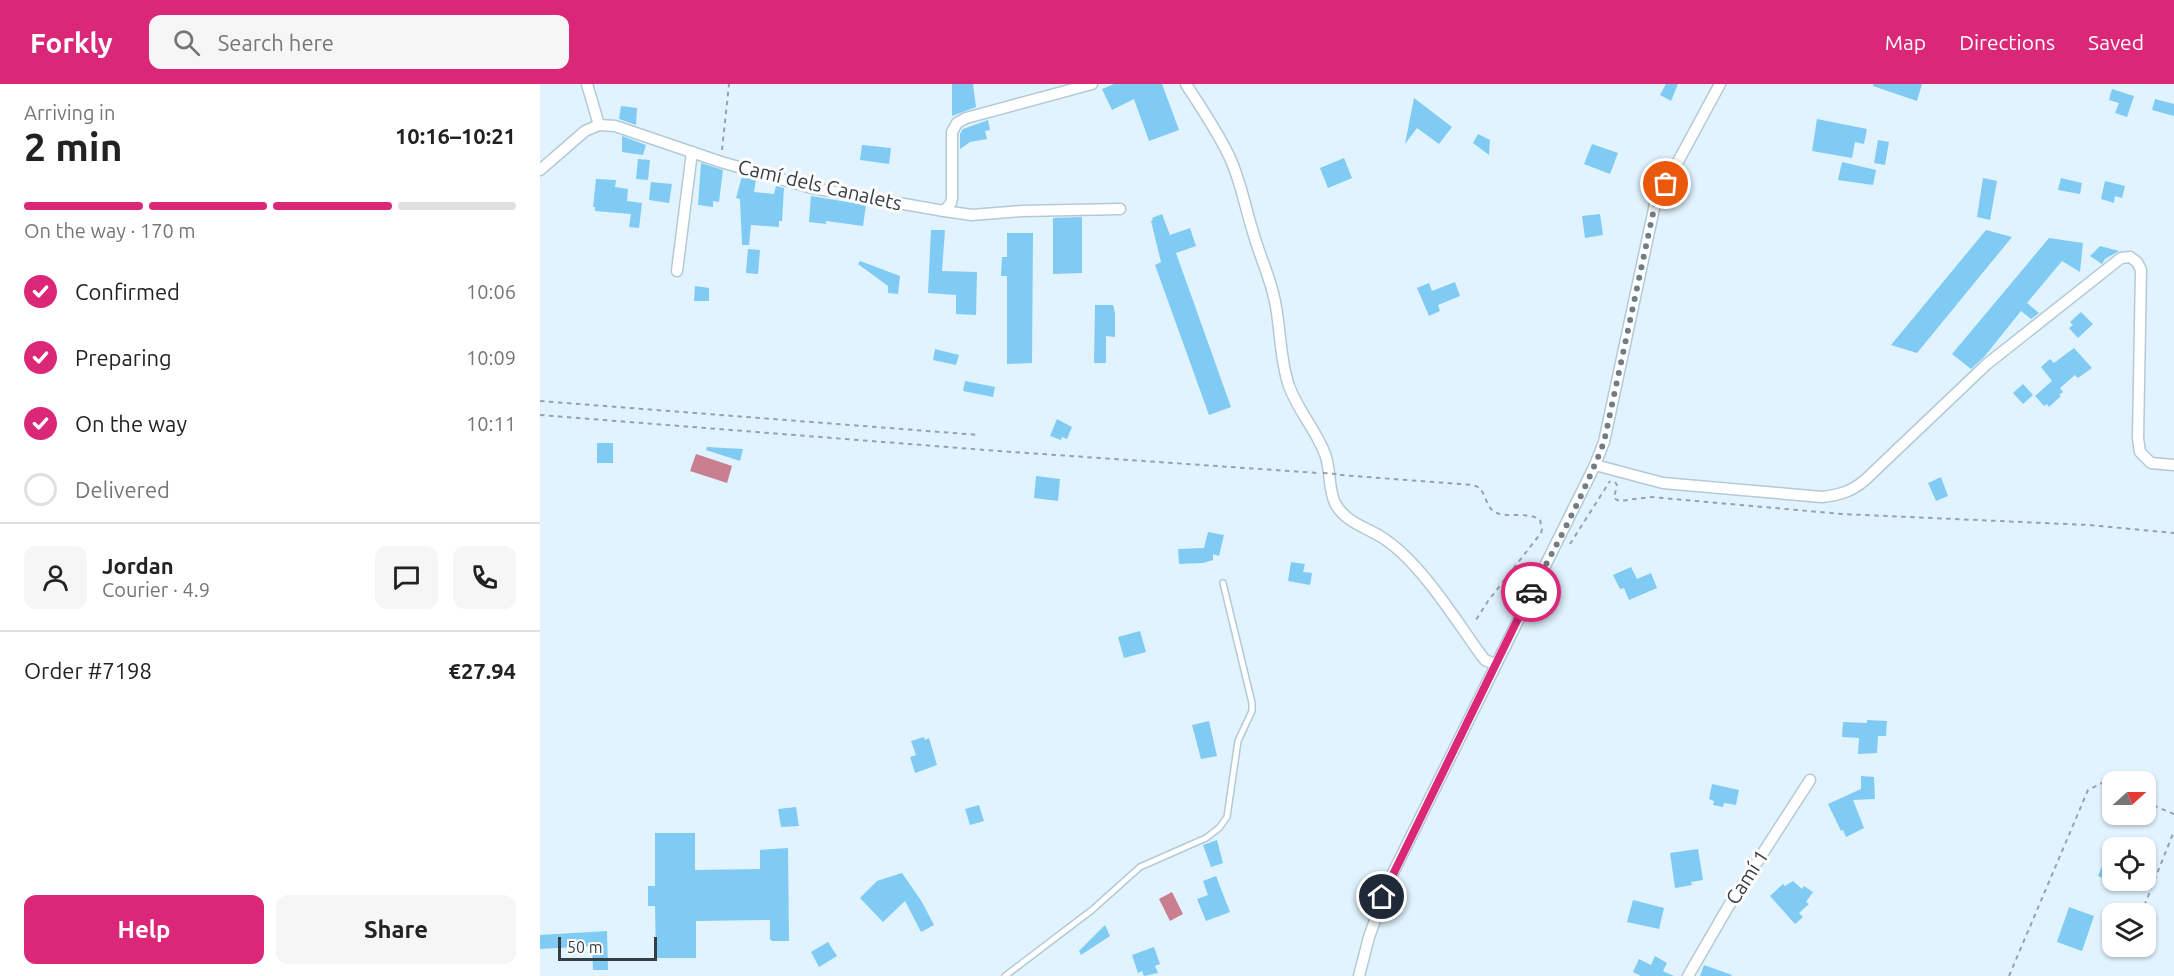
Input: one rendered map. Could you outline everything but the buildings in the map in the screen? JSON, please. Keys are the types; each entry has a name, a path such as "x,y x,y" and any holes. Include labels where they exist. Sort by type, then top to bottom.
{"street":[{"path":"540,170 585,131 599,125 587,84"},
{"path":"944,212 951,203 952,132 957,123 966,118 1092,84"},
{"path":"1186,84 1223,142 1237,172 1252,229 1274,295 1282,357 1289,385 1304,417 1323,447 1329,467 1332,492 1337,505 1346,517 1386,540 1408,559 1436,593 1480,655 1495,664"},
{"path":"1359,976 1382,897 1595,465 1604,442 1655,204 1720,84"},
{"name":"Camí dels Canalets","path":"599,125 627,129 721,162 812,188 944,212 972,215 1022,211 1120,209"},
{"path":"677,270 692,152"},
{"path":"1595,465 1663,483 1822,497 1842,494 1854,489 1865,480 1987,364 2121,258 2130,257 2137,262 2141,270 2138,438 2140,452 2151,463 2174,465"},
{"name":"Camí 1","path":"1688,976 1728,907 1810,780"}],"lane":[{"path":"1005,976 1092,910 1140,867 1165,854 1206,838 1219,828 1227,817 1238,741 1252,711 1252,703 1223,583"}],"path":[{"path":"721,162 729,84"},
{"path":"540,401 979,435"},
{"path":"540,415 1473,485"},
{"path":"1667,498 1842,514 2089,525 2174,533"},
{"path":"2009,976 2088,790 2102,783"},
{"path":"2156,807 2174,814"},
{"path":"2145,903 2174,831"}],"shaded area":[{"path":"696,454 732,466 727,483 690,471"},
{"path":"1172,892 1183,914 1170,921 1159,899"}],"way so far":[{"path":"1531,592 1564,530 1604,442 1655,204 1666,184"}],"route":[{"path":"1382,897 1531,592"}]}
